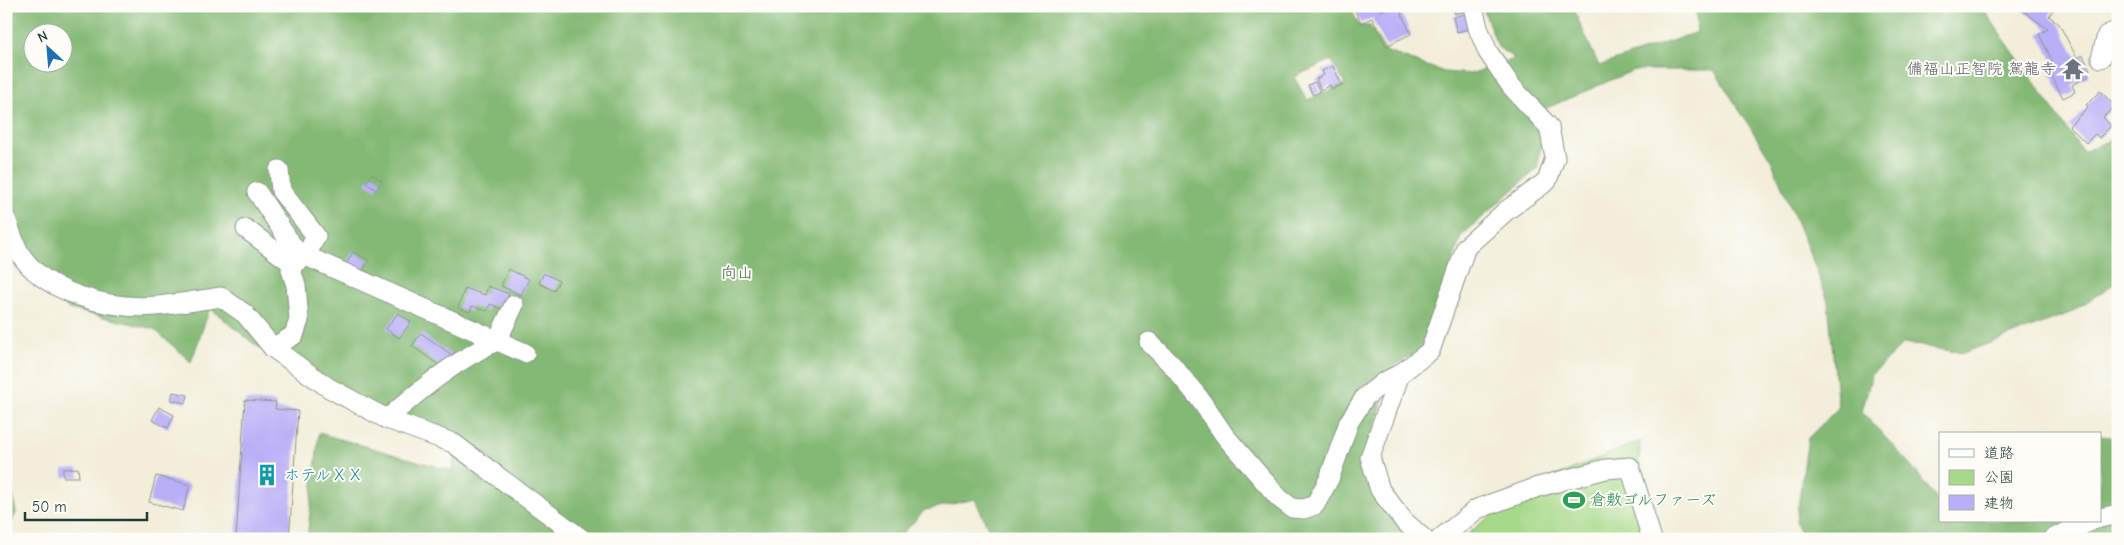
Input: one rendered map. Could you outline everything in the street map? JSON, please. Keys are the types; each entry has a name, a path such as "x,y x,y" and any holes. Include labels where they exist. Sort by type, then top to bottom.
{"street":[{"path":"1149,342 1172,365 1199,398 1225,436 1279,498 1292,508 1304,509 1315,505 1329,479 1349,422 1365,397 1384,382 1400,374 1430,352 1466,247 1506,211 1546,180 1555,158 1548,127 1511,86 1488,52 1478,28 1473,6"},
{"path":"2101,58 2107,35 2118,30"},
{"path":"272,348 294,335 299,320 296,285 291,270 316,236 281,191 279,170"},
{"path":"258,192 296,251 299,260"},
{"path":"6,220 20,253 34,269 71,294 100,302 155,306 222,297 245,314 272,348 329,388 387,419 453,443 582,539"},
{"path":"246,229 299,260 525,354"},
{"path":"387,419 419,391 474,351 497,341 514,305"},
{"path":"1400,374 1370,457 1380,490 1404,521 1424,539"},
{"path":"1440,539 1477,509 1538,487 1606,469 1630,468 1652,539"},
{"path":"2102,518 2118,514"},
{"path":"2052,539 2089,522"}],"green space":[{"name":"向山","path":"6,6 1350,6 1359,26 1370,26 1385,51 1444,72 1470,74 1515,59 1498,47 1482,6 1572,6 1599,66 1697,32 1696,13 1693,6 1981,6 2083,152 2115,138 2118,141 2118,281 2070,313 1963,353 1904,343 1872,374 1862,412 1915,470 1939,503 1939,522 1955,522 1956,524 1958,522 2102,522 2102,436 2118,438 2118,539 1803,539 1796,521 1808,438 1838,408 1828,301 1771,160 1714,70 1634,70 1533,114 1541,144 1537,169 1461,236 1424,347 1393,367 1366,455 1417,539 993,539 975,499 925,510 897,539 307,539 319,433 452,471 455,449 336,403 253,343 210,308 191,362 154,329 69,309 14,265 6,255","holes":["1331,60 1345,84 1307,100 1294,77"]},
{"name":"倉敷ゴルファーズ","path":"1640,441 1637,510 1645,539 1467,539 1468,534 1525,489"},
{"path":"6,456 16,513 6,535"}],"building":[{"path":"1353,6 1379,6 1381,11 1391,6 1398,6 1411,34 1386,46 1372,18 1361,23"},
{"path":"1454,6 1463,6 1464,12 1455,14"},
{"path":"2026,6 2056,6 2049,16 2059,24 2077,58 2083,55 2090,70 2087,72 2089,76 2072,85 2075,92 2063,98 2046,65 2053,62 2039,34 2048,29 2023,11"},
{"path":"1469,13 1473,28 1457,32 1453,17"},
{"path":"1333,66 1342,85 1332,89 1330,85 1321,90 1316,79 1324,75 1322,71"},
{"path":"1315,82 1320,92 1313,95 1308,85"},
{"path":"2100,91 2115,106 2103,117 2111,126 2099,138 2095,134 2086,143 2069,126 2088,107 2086,105"},
{"path":"372,174 382,181 376,190 366,183"},
{"path":"353,252 369,260 360,275 345,266"},
{"path":"508,269 529,279 521,295 501,286"},
{"path":"544,273 559,281 554,291 539,283"},
{"path":"488,286 509,294 504,310 490,304 487,311 472,306 470,312 458,308 465,288 485,295"},
{"path":"398,313 411,322 399,338 386,329"},
{"path":"421,333 452,355 443,368 412,346"},
{"path":"173,392 188,395 186,403 171,400"},
{"name":"ホテルＸＸ","path":"245,400 276,402 275,409 298,411 289,539 236,539"},
{"path":"159,407 174,415 168,428 152,420"},
{"path":"78,468 79,477 63,477 63,469"},
{"path":"156,476 190,485 183,511 149,502"}],"place":[{"name":"備福山正智院 駕龍寺","path":"2073,69"},
{"name":"ホテルＸＸ","path":"267,475"},
{"name":"倉敷ゴルファーズ","path":"1574,500"}]}
